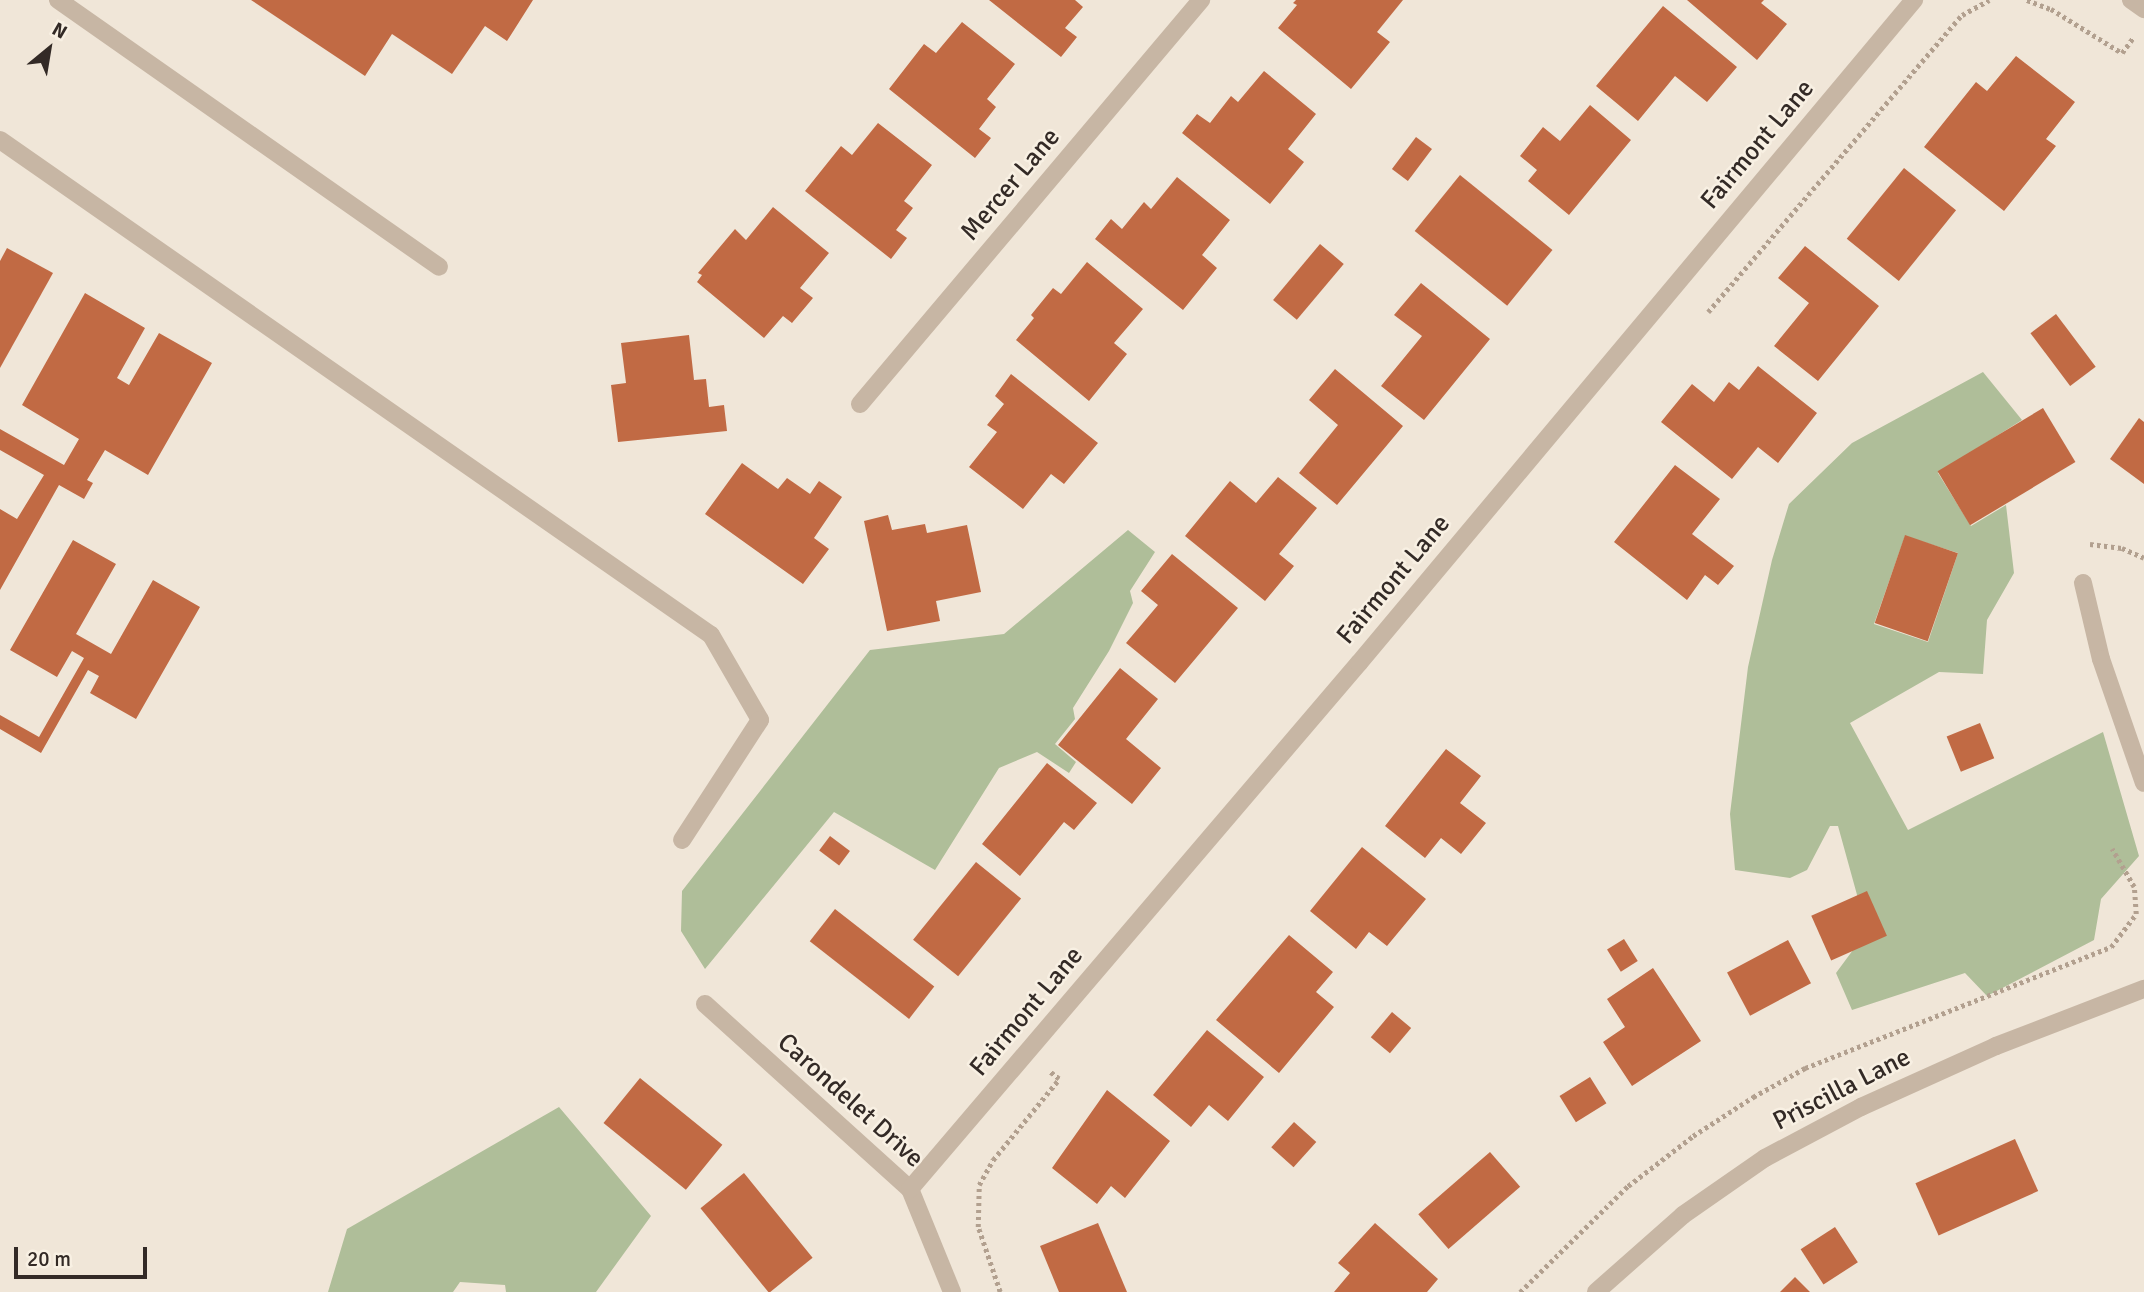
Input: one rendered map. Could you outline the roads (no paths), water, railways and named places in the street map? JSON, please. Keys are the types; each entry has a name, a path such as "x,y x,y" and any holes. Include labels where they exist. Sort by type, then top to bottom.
{"street":[{"path":"58,0 439,267"},
{"name":"Mercer Lane","path":"860,404 1201,0"},
{"name":"Fairmont Lane","path":"910,1189 1360,663 1914,0"},
{"path":"2131,0 2144,9"},
{"path":"0,139 711,635 760,720 682,840"},
{"path":"2083,583 2101,659 2144,783"},
{"name":"Priscilla Lane","path":"1596,1292 1683,1215 1765,1158 1860,1107 1996,1046 2144,989"},
{"name":"Carondelet Drive","path":"705,1004 910,1189 951,1292"}]}
